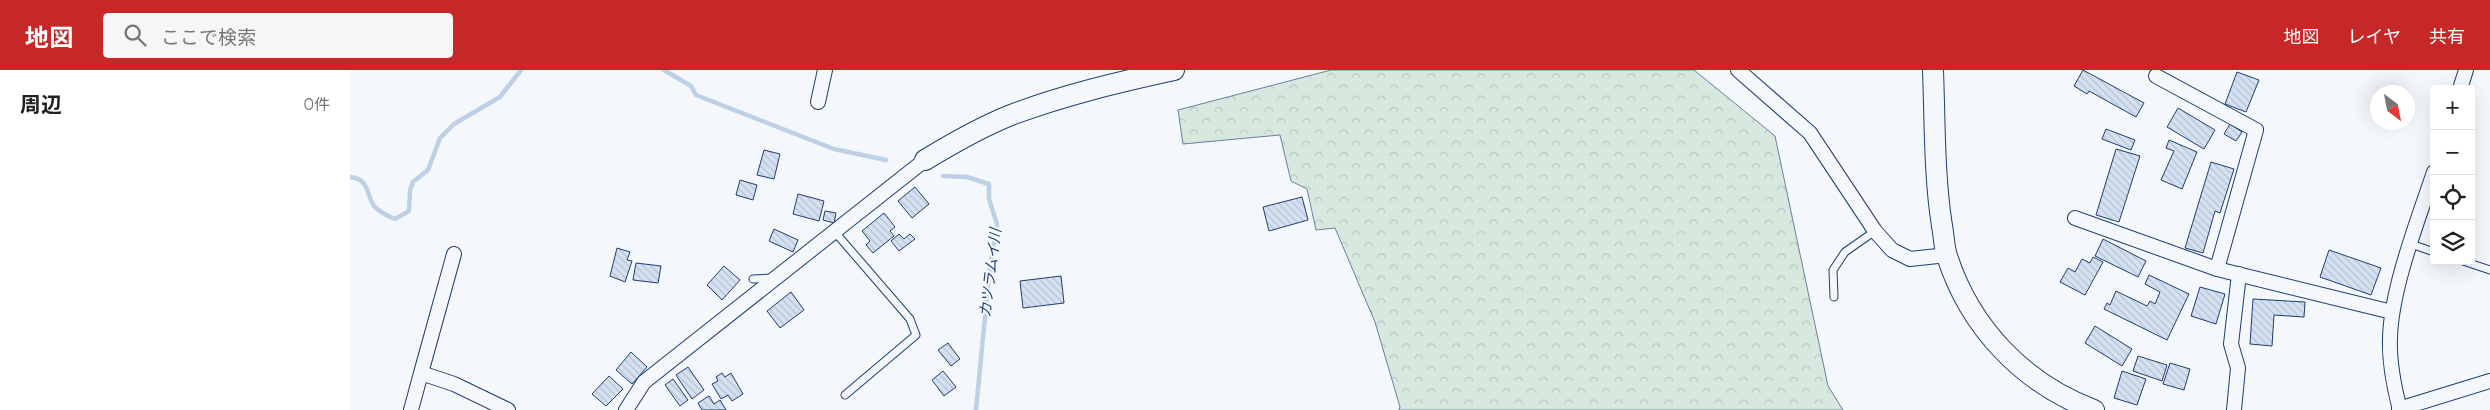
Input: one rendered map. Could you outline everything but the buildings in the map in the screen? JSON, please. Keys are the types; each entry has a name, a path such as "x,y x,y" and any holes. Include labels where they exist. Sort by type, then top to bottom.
{"street":[{"path":"818,102 825,70"},
{"path":"626,410 644,382 925,160 966,135 1010,116 1112,84 1174,70"},
{"path":"1738,70 1810,133 1875,231 1892,250 1910,259 1947,255"},
{"path":"1933,70 1939,202 1947,255 1981,327 2008,357 2047,388 2094,410"},
{"path":"2461,85 2466,70"},
{"path":"2156,76 2256,130 2217,269"},
{"path":"2433,175 2392,312 2390,339 2392,373 2399,410 2490,380"},
{"path":"2075,218 2217,269 2392,312"},
{"path":"411,410 454,254"},
{"path":"2234,410 2238,368 2230,344 2239,274"},
{"path":"421,373 454,384 508,410"}],"lane":[{"path":"834,231 910,319 916,336 845,395"},
{"path":"1834,297 1833,270 1845,252 1875,231"},
{"path":"2411,244 2430,251"},
{"path":"2475,265 2490,270"},
{"path":"752,279 776,278"}],"green space":[{"path":"1331,70 1694,70 1775,136 1828,386 1843,410 1399,410 1400,407 1375,322 1335,228 1316,230 1307,189 1291,181 1280,135 1183,144 1178,110"}],"waterway":[{"name":"カツラムイ川","path":"350,177 356,178 364,184 371,202 384,214 395,219 409,211 410,190 413,182 428,170 440,138 454,124 500,97 521,70"},
{"name":"カツラムイ川","path":"664,70 691,86 696,95 834,149 886,160"},
{"name":"カツラムイ川","path":"943,176 967,177 989,184 989,199 997,224 989,275 976,410"}]}
